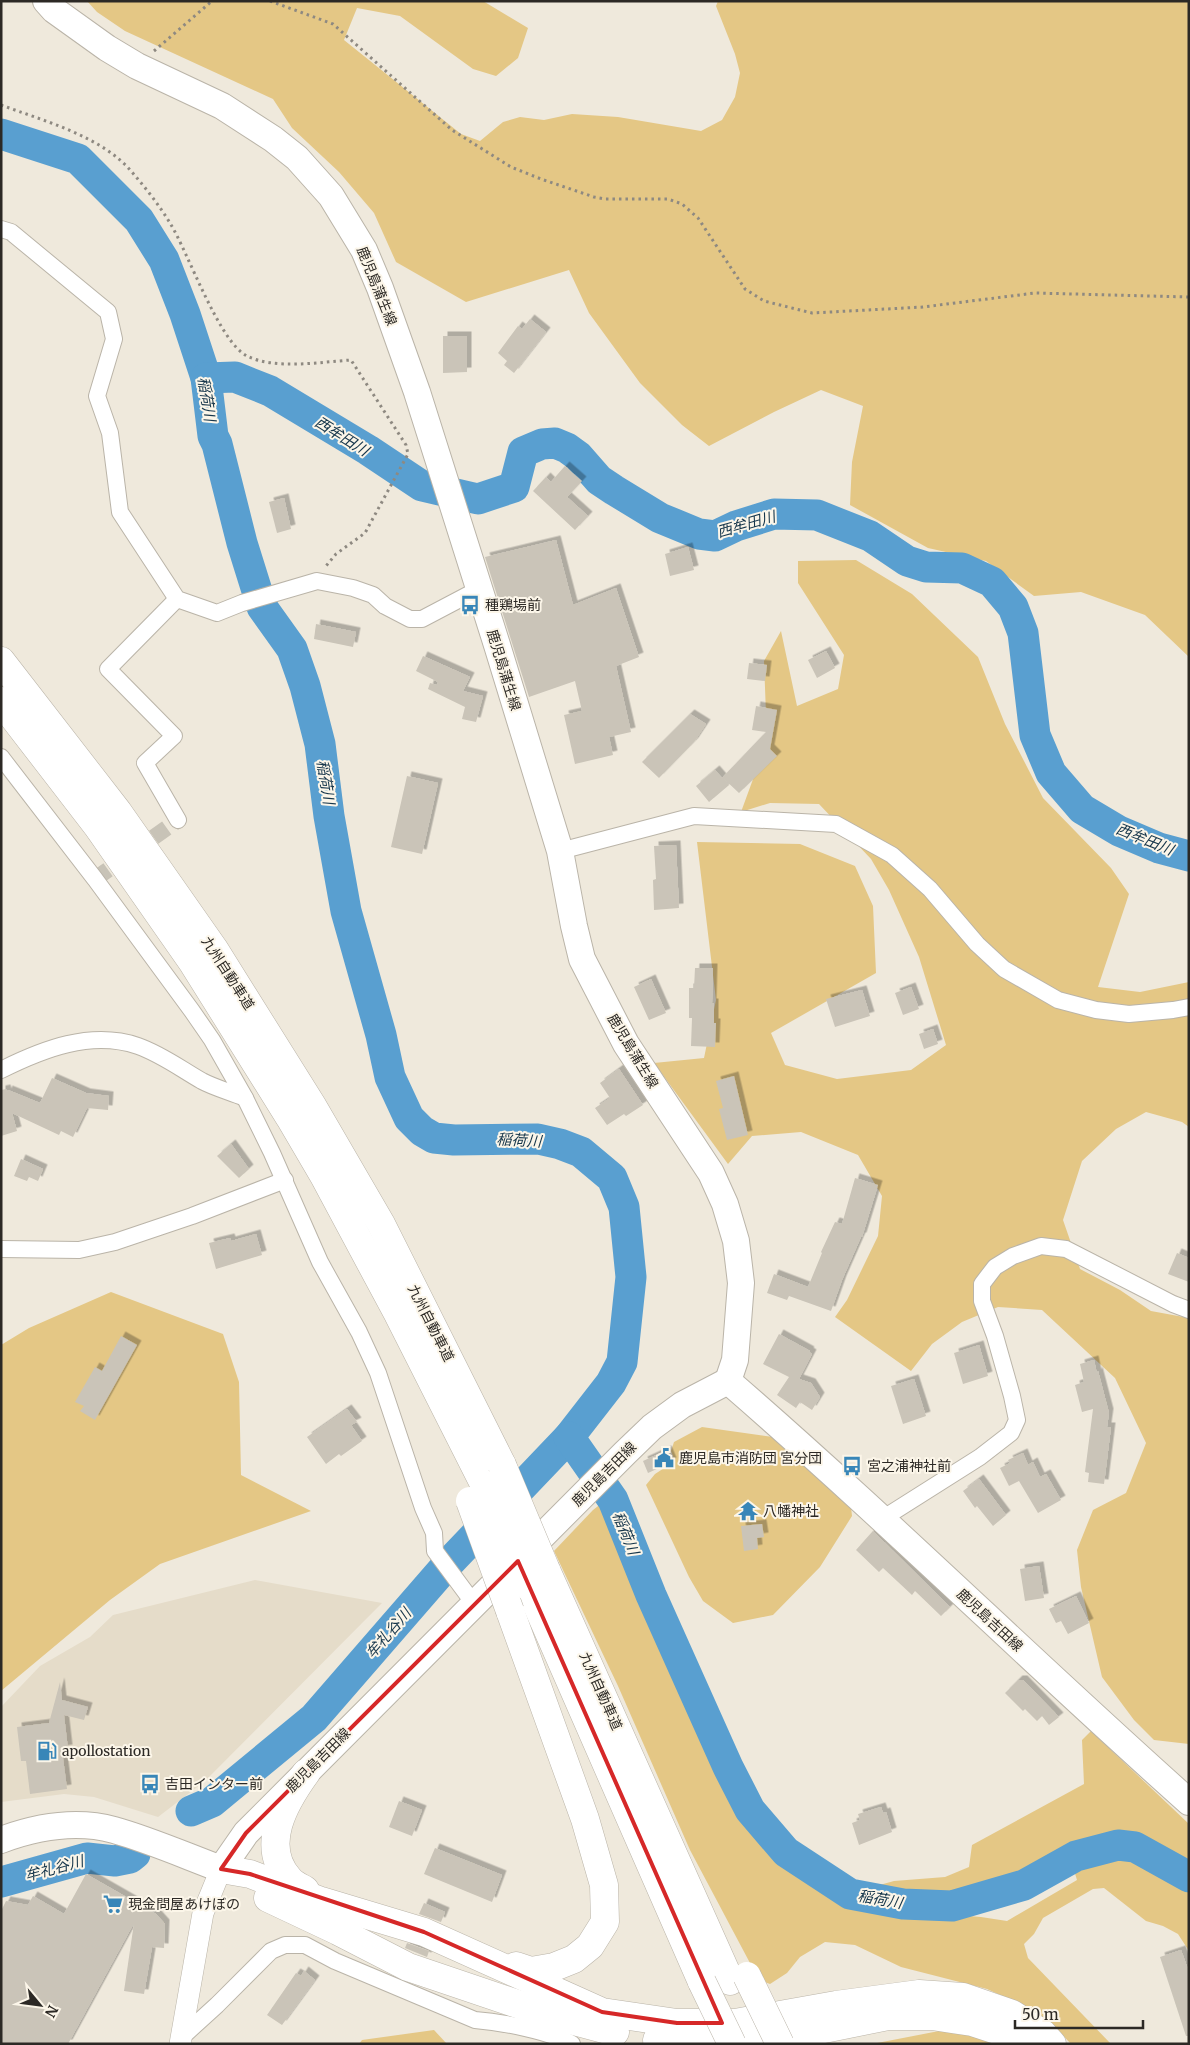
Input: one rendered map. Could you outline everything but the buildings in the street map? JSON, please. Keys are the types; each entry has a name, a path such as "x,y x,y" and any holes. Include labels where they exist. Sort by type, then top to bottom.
{"highway":[{"name":"九州自動車道","path":"1,661 124,820 214,949 313,1107 380,1224 485,1483"},
{"name":"九州自動車道","path":"1,701 98,827 193,963 290,1118 351,1225 387,1322 485,1483 538,1579 638,1771 738,1978 759,2044"},
{"path":"473,1955 531,1970 554,1967 574,1958 590,1946 605,1922 604,1885 585,1819 510,1612 485,1483"},
{"name":"九州自動車道","path":"538,1579 702,1982 732,2044"},
{"path":"306,1772 289,1797 275,1833 276,1848 279,1862 289,1880 321,1901"},
{"path":"221,1869 250,1874 321,1901 424,1932 602,2012 677,2023 735,2023 836,2004 919,1994 963,1997 1012,2014 1043,2034 1052,2044"},
{"path":"221,1869 246,1888 338,1931 408,1967 544,2013 631,2036 668,2041 718,2044"},
{"path":"738,1978 780,2044"},
{"path":"544,2013 596,2044"},
{"path":"750,2044 888,2016 932,2016 972,2022 1009,2034 1019,2044"}],"main road":[{"name":"鹿児島蒲生線","path":"46,1 81,30 137,66 222,106 297,158 331,196 364,250 380,288 444,477 560,851 582,958 594,985 626,1044 706,1167 725,1204 736,1241 741,1283 735,1354 728,1381"},
{"name":"鹿児島吉田線","path":"221,1869 246,1833 475,1605 624,1453 652,1427 682,1405 728,1381 882,1519 1104,1726 1189,1802"},
{"path":"1,1840 17,1834 48,1827 82,1826 105,1828 221,1869"}],"street":[{"path":"1,229 11,232 108,312 114,339 97,396 110,433 120,512 177,600 218,613 242,603 317,581 353,588 373,595 386,606 410,619 422,619 479,589"},
{"path":"177,600 108,669 174,736 146,763 178,820"},
{"path":"1,757 186,1003 212,1040 245,1098 285,1180 320,1262 359,1332 378,1373 423,1508 434,1533 435,1551 475,1605"},
{"path":"560,851 694,816 836,824 892,855 930,889 978,944 1004,969 1058,1000 1096,1010 1129,1014 1173,1010 1189,1006"},
{"path":"1,1070 36,1053 79,1041 112,1041 136,1046 150,1052 205,1082 245,1098"},
{"path":"1,1249 79,1250 116,1242 192,1216 285,1180"},
{"path":"882,1519 980,1457 1011,1433 1017,1420 995,1336 982,1301 982,1284 995,1267 1013,1256 1041,1246 1066,1249 1173,1304 1189,1310"},
{"path":"182,2040 203,1913 221,1869"},
{"path":"182,2040 272,1951 285,1946 305,1945 335,1961 475,2020 490,2021 548,2034 572,2044"}],"path":[{"path":"137,66 212,1"},
{"path":"270,1 333,24 452,130 512,167 541,180 594,197 605,199 668,199 682,204 698,218 746,289 764,302 812,314 923,307 1035,293 1189,297"},
{"path":"1,105 70,131 109,152 131,170 170,222 228,339 246,356 281,364 351,360 406,445 408,454 365,533 336,554 323,569 317,581"}],"highlighted area":[{"path":"518,1561 722,2023 677,2023 602,2012 424,1932 250,1874 221,1869 246,1833"}],"shaded area":[{"path":"87,1 483,1 528,28 518,58 496,76 473,69 400,16 357,8 344,40 461,134 480,141 503,122 520,117 544,120 572,114 618,117 701,131 722,120 735,97 740,73 735,54 716,6 718,1 1189,1 1189,657 1145,615 1081,592 1034,596 986,561 928,548 850,505 852,462 863,406 821,390 709,446 682,425 640,383 589,313 569,270 466,302 396,262 374,213 339,172 292,128 273,99 125,31 97,12"},
{"path":"856,560 912,594 978,657 1005,724 1043,798 1111,868 1129,894 1098,987 1140,992 1189,982 1189,1127 1182,1122 1146,1112 1116,1129 1082,1161 1063,1220 1080,1269 1120,1290 1151,1311 1189,1318 1189,1744 1154,1740 1134,1720 1102,1677 1081,1587 1077,1550 1093,1510 1126,1493 1146,1443 1115,1378 1042,1310 998,1307 962,1322 932,1344 911,1371 835,1317 847,1300 878,1236 882,1196 858,1155 801,1132 752,1136 728,1164 654,1063 704,1058 716,1000 697,842 800,844 855,866 873,906 876,973 771,1033 785,1065 837,1079 911,1070 946,1045 919,957 889,890 871,859 819,804 770,803 741,812 767,741 764,661 781,631 797,706 838,689 844,655 798,583 798,561"},
{"path":"111,1292 223,1334 239,1382 241,1475 311,1511 160,1564 110,1600 1,1691 1,1345 29,1328"},
{"path":"702,1427 773,1437 851,1507 852,1516 820,1567 773,1615 733,1623 703,1601 689,1577 646,1485 655,1474 675,1461 671,1451 674,1442"},
{"path":"602,1503 608,1511 624,1556 658,1634 737,1806 769,1846 806,1877 831,1893 871,1908 981,1917 1007,1921 1077,1880 1069,1854 1018,1891 988,1901 951,1903 913,1900 881,1895 876,1886 894,1881 945,1877 969,1867 972,1845 1084,1784 1082,1740 1091,1731 1189,1824 1189,1951 1178,1934 1163,1926 1146,1921 1104,1888 1093,1889 1043,1918 1034,1934 1024,1944 1028,1958 1111,2044 1071,2044 1054,2026 1024,2006 987,1989 901,1967 855,1945 825,1942 800,1957 787,1973 770,1984 759,1980 690,1850 618,1686 554,1551"},
{"path":"255,1580 382,1603 205,1781 158,1817 94,1797 64,1794 1,1802 1,1707 40,1666 90,1637 113,1615"},
{"path":"434,2030 447,2044 359,2044 362,2040"},
{"path":"939,2031 966,2033 999,2044 872,2044"}],"waterway":[{"name":"稲荷川","path":"1,134 78,159 139,220 164,260 185,314 206,378 213,436 217,444 242,543 262,607 292,649 305,686 320,744 329,816 346,911 381,1035 390,1077 409,1118 422,1131 434,1138 454,1140 538,1139 560,1144 581,1152 612,1178 624,1207 631,1277 622,1362 611,1383 569,1437 446,1566 314,1718 212,1802 191,1811"},
{"name":"西牟田川","path":"206,378 235,377 270,391 368,450 422,486 478,499 514,487 523,452 542,444 555,443 567,448 578,456 599,480 614,490 660,518 699,534 715,536 736,526 774,514 817,515 870,536 907,561 926,567 962,568 992,582 1013,607 1023,633 1035,735 1051,773 1082,809 1119,831 1159,848 1189,856"},
{"name":"稲荷川","path":"569,1437 613,1500 651,1595 728,1767 750,1810 786,1852 850,1894 903,1904 952,1906 1024,1885 1076,1856 1118,1845 1135,1847 1189,1877"},
{"name":"牟礼谷川","path":"1,1882 87,1858 115,1861 130,1858 135,1854"}],"tunnel":[{"path":"95,879 178,820"}],"place":[{"name":"種鶏場前","path":"470,605"},
{"name":"鹿児島市消防団 宮分団","path":"664,1458"},
{"name":"宮之浦神社前","path":"852,1466"},
{"name":"八幡神社","path":"748,1511"},
{"name":"apollostation","path":"47,1751"},
{"name":"吉田インター前","path":"150,1784"},
{"name":"現金問屋あけぼの","path":"113,1904"}]}
